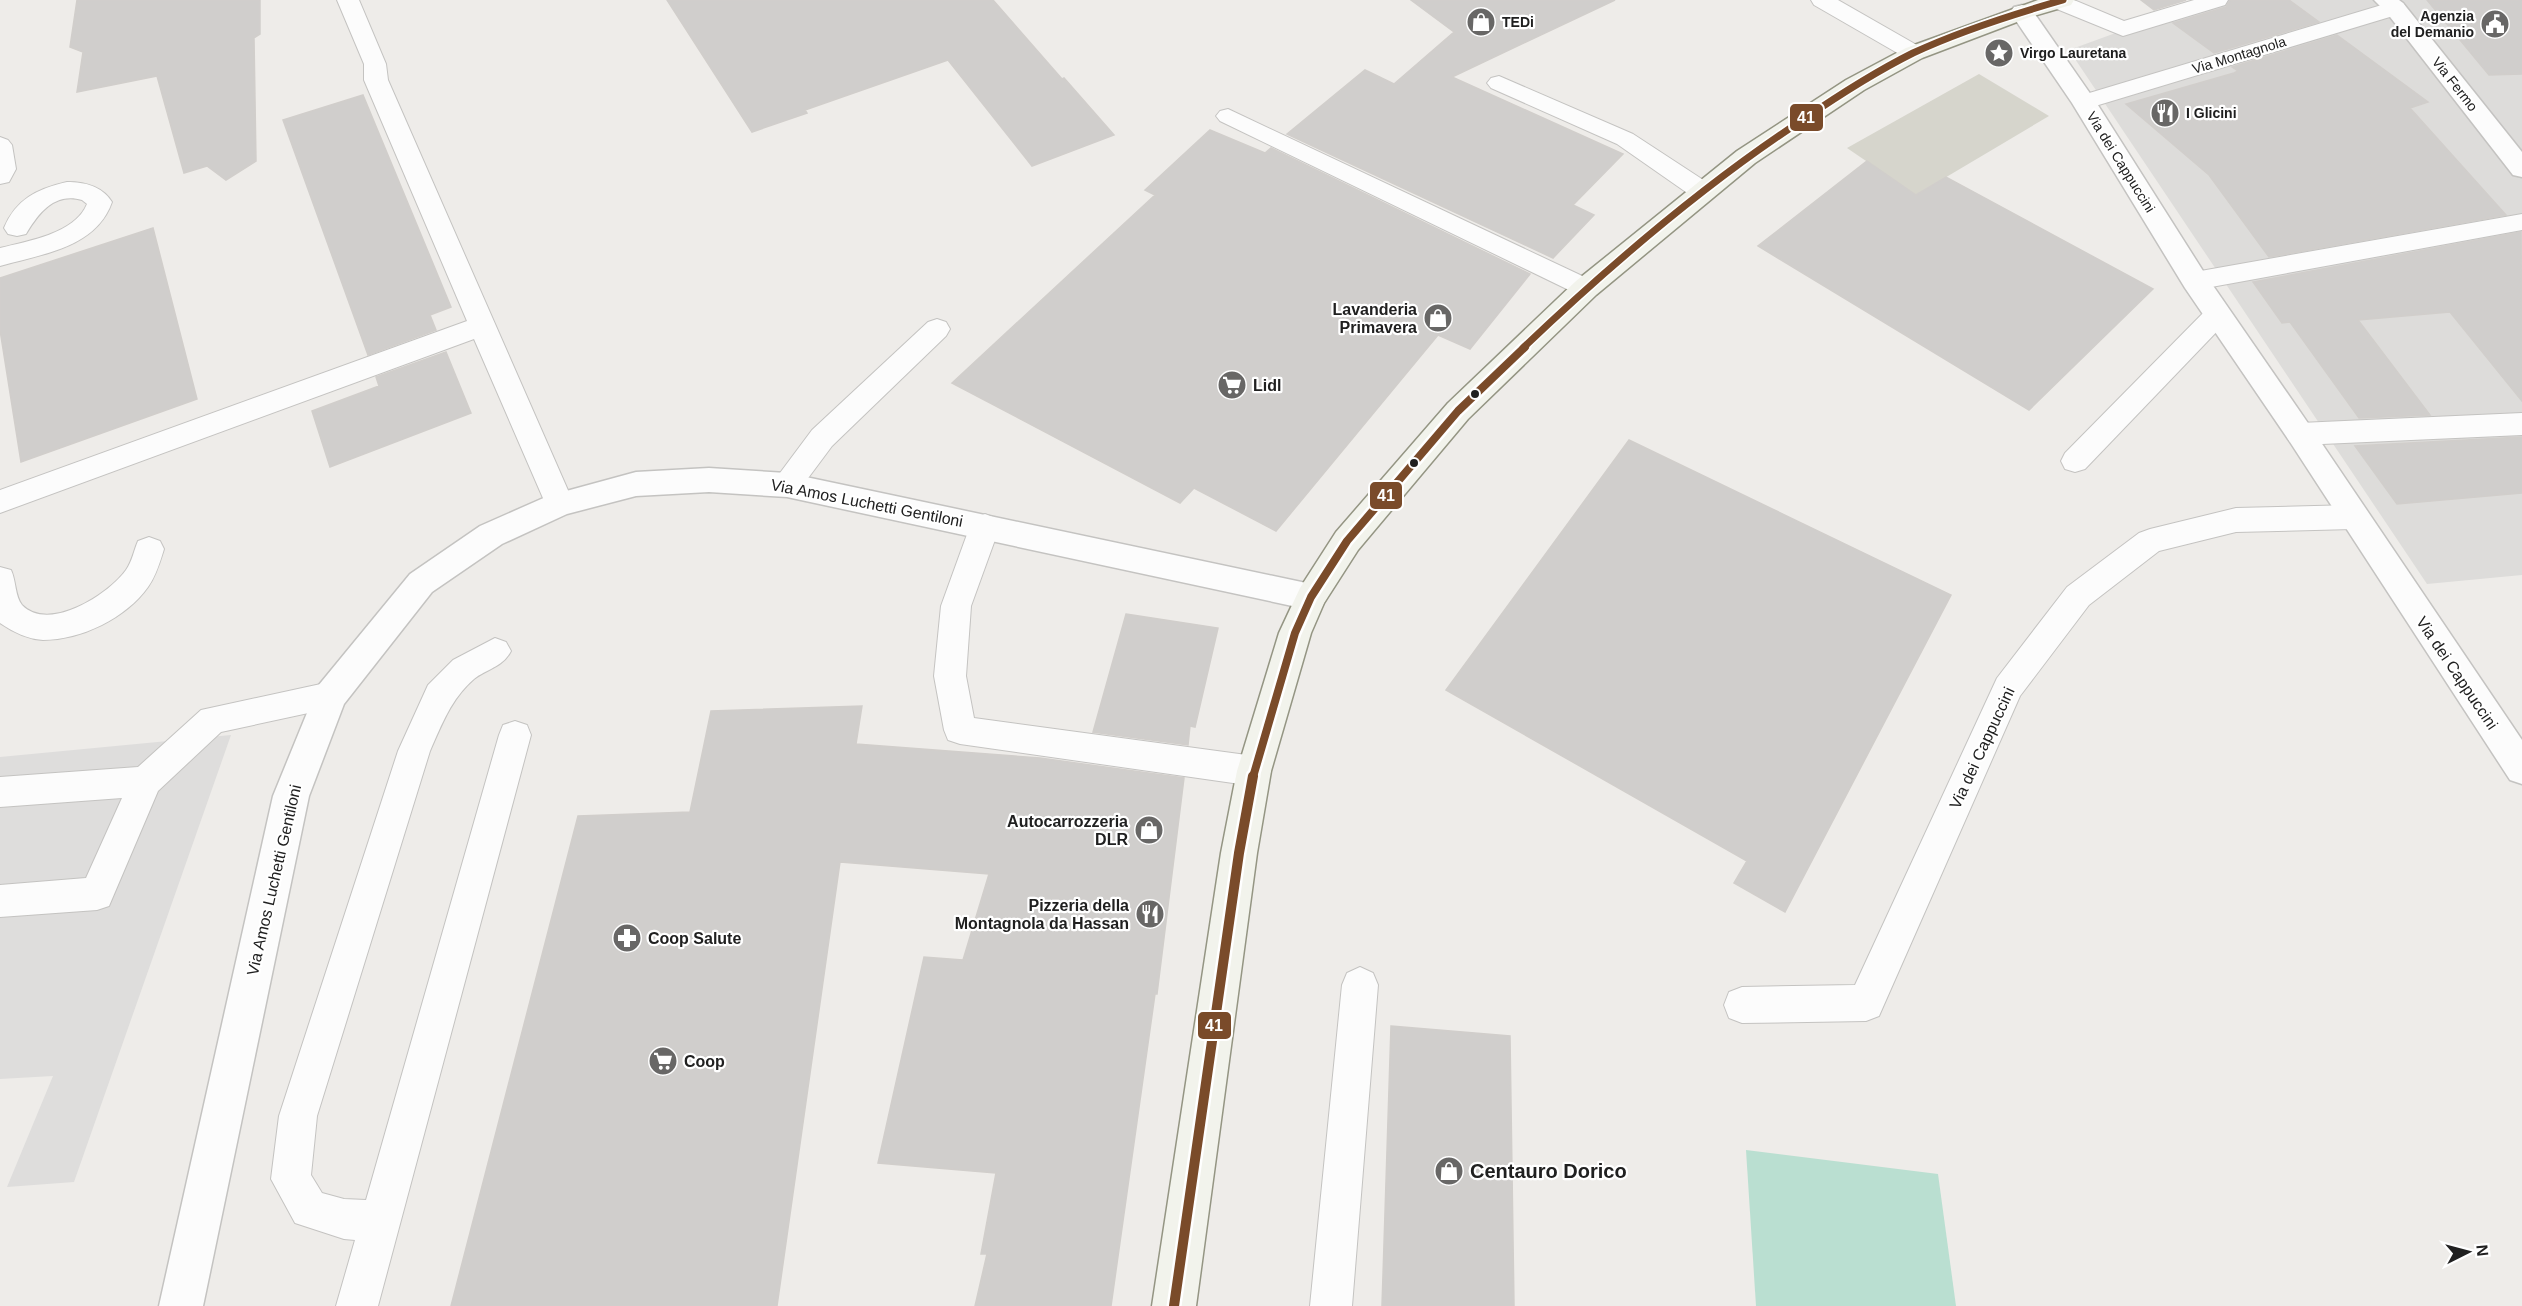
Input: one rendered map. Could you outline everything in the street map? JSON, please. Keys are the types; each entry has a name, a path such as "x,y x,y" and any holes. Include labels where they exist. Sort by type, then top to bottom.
{"main road":[{"path":"1174,1306 1239,853 1254,771 1295,633 1311,597 1347,541 1458,411 1586,288 1702,191 1786,129 1855,85 1914,53 2022,12 2059,1"}],"street":[{"name":"Via Fermo","path":"2390,4 2522,169"},
{"name":"Via dei Cappuccini","path":"2022,12 2084,102 2195,280 2522,769"},
{"name":"Via Amos Luchetti Gentiloni","path":"181,1306 291,796 330,696 421,583 490,535 559,504 636,484 710,480 787,485 1311,597"}],"lane":[{"path":"348,0 375,64 376,80 559,504"},
{"path":"1821,0 1914,53"},
{"path":"2059,1 2123,29 2217,0"},
{"name":"Via Montagnola","path":"2084,102 2390,4"},
{"path":"1499,83 1625,139 1702,191"},
{"path":"1228,116 1586,288"},
{"path":"0,145 4,169 0,176"},
{"path":"0,257 79,230 92,221 99,211 100,202 95,195 85,191 55,194 27,209 19,219 17,228"},
{"path":"2195,280 2522,222"},
{"path":"2075,461 2218,314"},
{"path":"0,502 482,326"},
{"path":"787,485 822,438 937,329"},
{"path":"2300,434 2522,424"},
{"name":"Via dei Cappuccini","path":"1742,1005 1866,1003 2008,688 2078,596 2150,541 2236,519 2353,517"},
{"path":"985,526 956,606 950,676 960,730 1254,771"},
{"path":"0,579 10,613 20,621 51,627 71,623 90,616 125,594 145,566 149,549"},
{"path":"380,1221 344,1219 309,1209 291,1179 298,1116 414,752 439,695 464,669 495,651"},
{"path":"0,901 97,894 146,781 212,720 330,696"},
{"path":"357,1306 515,735"},
{"path":"0,792 146,781"},
{"path":"1331,1306 1360,985"}],"shaded area":[{"path":"2206,0 2522,0 2522,575 2427,584 2069,50"},
{"path":"1979,74 2049,116 1916,195 1847,148"},
{"path":"231,735 74,1182 7,1187 53,1076 0,1079 0,757"}],"green space":[{"path":"1746,1150 1938,1174 1956,1306 1756,1306"}],"building":[{"path":"77,0 260,0 260,34 254,38 256,161 226,180 207,166 184,173 157,76 77,92 83,52 70,47"},
{"path":"667,0 993,0 1114,135 1032,166 948,60 805,110 807,113 752,132"},
{"path":"1411,0 1615,0 1452,77 1623,154 1573,205 1594,215 1553,258 1287,134 1365,70 1394,84 1454,32"},
{"path":"2141,0 2186,0 2154,10"},
{"path":"2230,0 2289,0 2319,22 2214,53 2173,23 2226,7"},
{"path":"2427,0 2522,0 2522,74 2489,75"},
{"path":"2337,35 2428,102 2410,108 2506,215 2269,257 2209,175 2126,104 2234,73 2238,71 2232,67"},
{"path":"363,95 451,307 430,315 436,330 368,355 283,120"},
{"path":"1210,130 1265,153 1271,148 1530,274 1470,349 1438,335 1276,531 1194,488 1180,503 952,383 1155,195 1145,190"},
{"path":"1867,161 1916,195 1946,177 2153,289 2029,410 1758,246"},
{"path":"153,228 197,399 21,462 0,330 0,278"},
{"path":"2521,232 2522,401 2450,312 2358,320 2430,415 2359,418 2290,322 2282,323 2253,282"},
{"path":"446,352 471,413 330,467 312,411 379,386 376,377"},
{"path":"2522,437 2522,493 2397,504 2355,446"},
{"path":"1629,440 1951,595 1785,912 1734,883 1747,861 1446,690"},
{"path":"1126,614 1218,628 1195,727 1190,726 1188,745 1093,732"},
{"path":"862,706 856,744 1040,758 1184,778 1157,994 1155,994 1111,1306 975,1306 987,1254 981,1254 996,1173 878,1163 924,957 963,960 989,874 840,862 777,1306 451,1306 578,816 690,812 711,711"},
{"name":"Centauro Dorico","path":"1391,1026 1510,1036 1514,1306 1382,1306"}],"transit line":[{"name":"41","path":"1174,1306 1239,853 1254,771 1295,633 1311,597 1347,541 1458,411 1586,288 1746,157 1855,85 1914,53 2022,12 2063,0"}],"place":[{"name":"TEDi","path":"1481,22"},
{"name":"Agenzia del Demanio","path":"2495,24"},
{"name":"Virgo Lauretana","path":"1999,53"},
{"name":"I Glicini","path":"2165,113"},
{"name":"Lavanderia Primavera","path":"1438,318"},
{"name":"Lidl","path":"1232,385"},
{"name":"Autocarrozzeria DLR","path":"1149,830"},
{"name":"Pizzeria della Montagnola da Hassan","path":"1150,914"},
{"name":"Coop Salute","path":"627,938"},
{"name":"Coop","path":"663,1061"},
{"name":"Centauro Dorico","path":"1449,1171"}]}
